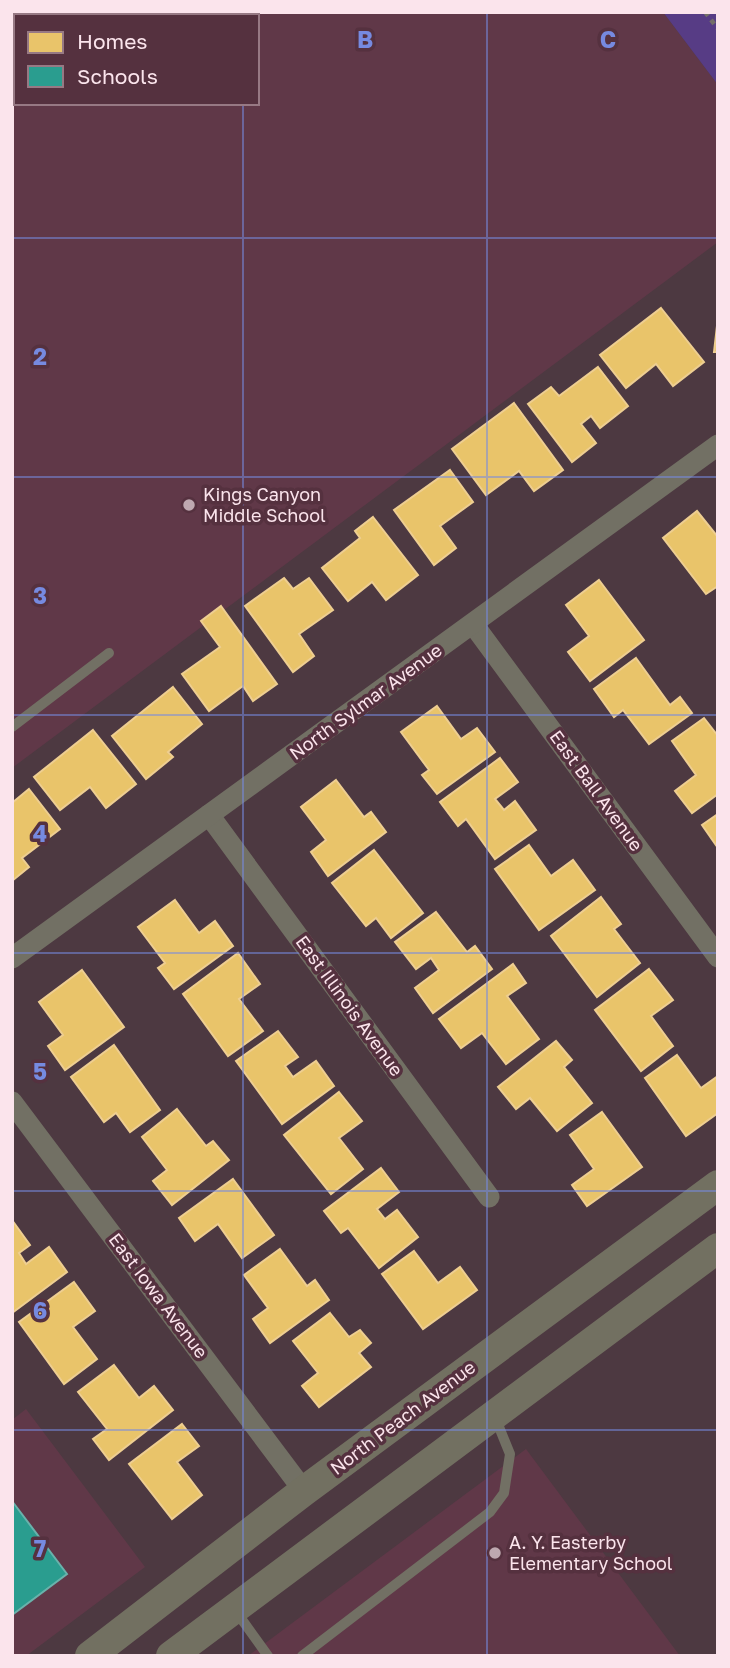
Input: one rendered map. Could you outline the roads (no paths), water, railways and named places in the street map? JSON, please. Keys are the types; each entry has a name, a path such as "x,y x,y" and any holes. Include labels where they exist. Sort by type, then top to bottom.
{"main road":[{"name":"North Peach Avenue","path":"90,1656 304,1491 718,1185"},
{"path":"171,1656 718,1248"}],"street":[{"name":"North Sylmar Avenue","path":"12,958 718,445"},
{"name":"East Ball Avenue","path":"473,624 718,957"},
{"name":"East Illinois Avenue","path":"209,815 489,1197"},
{"name":"East Iowa Avenue","path":"12,1102 304,1491"}],"lane":[{"path":"12,727 109,653"},
{"path":"302,1656 490,1512 505,1493 510,1454 494,1414"},
{"path":"234,1608 268,1656"}],"place":[{"name":"Kings Canyon Middle School","path":"189,505"},
{"name":"A. Y. Easterby Elementary School","path":"495,1553"}]}
